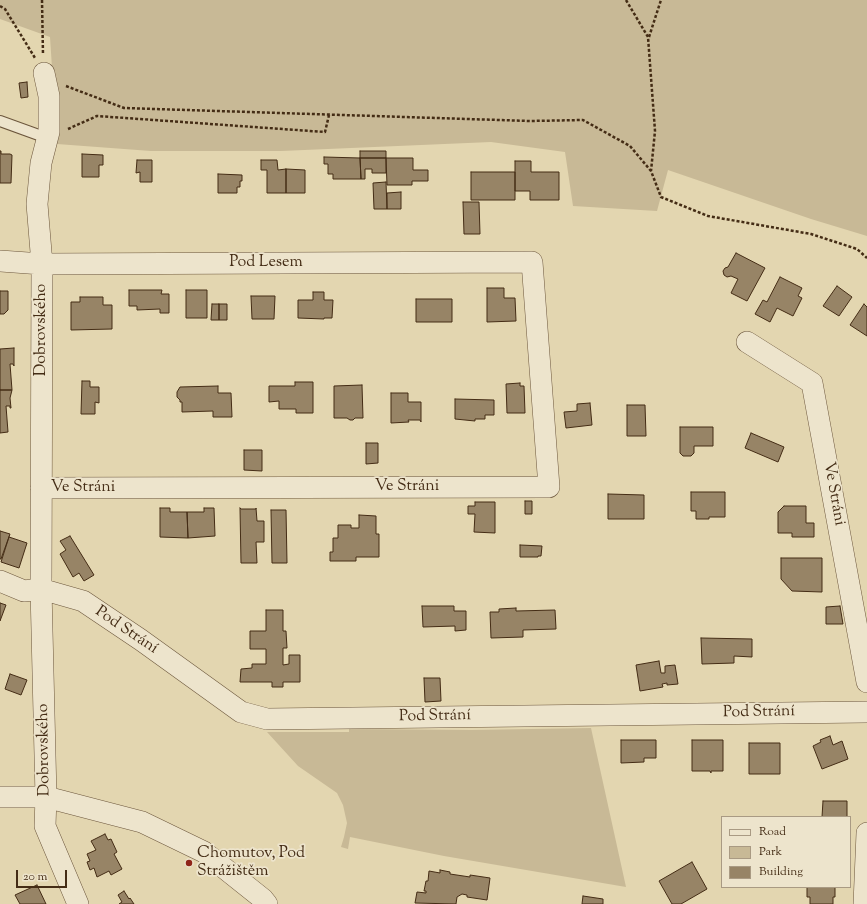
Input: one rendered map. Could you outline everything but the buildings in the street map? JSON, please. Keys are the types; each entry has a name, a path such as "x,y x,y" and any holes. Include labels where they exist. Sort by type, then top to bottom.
{"street":[{"name":"Dobrovského","path":"44,73 49,96 49,132 41,163 37,204 42,264 41,589 46,797 45,826 78,904"},
{"name":"Pod Lesem","path":"0,261 42,264 532,262"},
{"name":"Ve Stráni","path":"41,488 548,487 532,262"},
{"name":"Ve Stráni","path":"747,342 812,383 867,682"},
{"path":"0,582 24,591 41,589"},
{"name":"Pod Strání","path":"41,589 83,601 241,712 267,719 867,712"},
{"path":"0,797 46,797 142,822 204,852 264,899 268,904"},
{"path":"864,904 867,833"}],"lane":[{"path":"0,121 47,138"}],"path":[{"path":"42,0 44,73"},
{"path":"626,0 648,37"},
{"path":"651,171 655,131 648,37 661,0"},
{"path":"0,6 5,9 44,73 69,88 124,108 530,121 583,120 630,146 651,171 661,197 708,216 811,234 857,249 867,258"},
{"path":"47,138 97,116 325,132 329,115"}],"green space":[{"path":"0,0 867,0 867,236 811,219 668,170 657,211 573,206 565,152 491,142 281,151 151,151 57,144 50,37 0,19"},
{"path":"591,728 626,887 444,856 350,837 348,849 341,847 347,823 343,805 337,793 298,766 267,732 349,732 349,729 472,730"}],"place":[{"name":"Chomutov, Pod Strážištěm","path":"189,863"}]}
